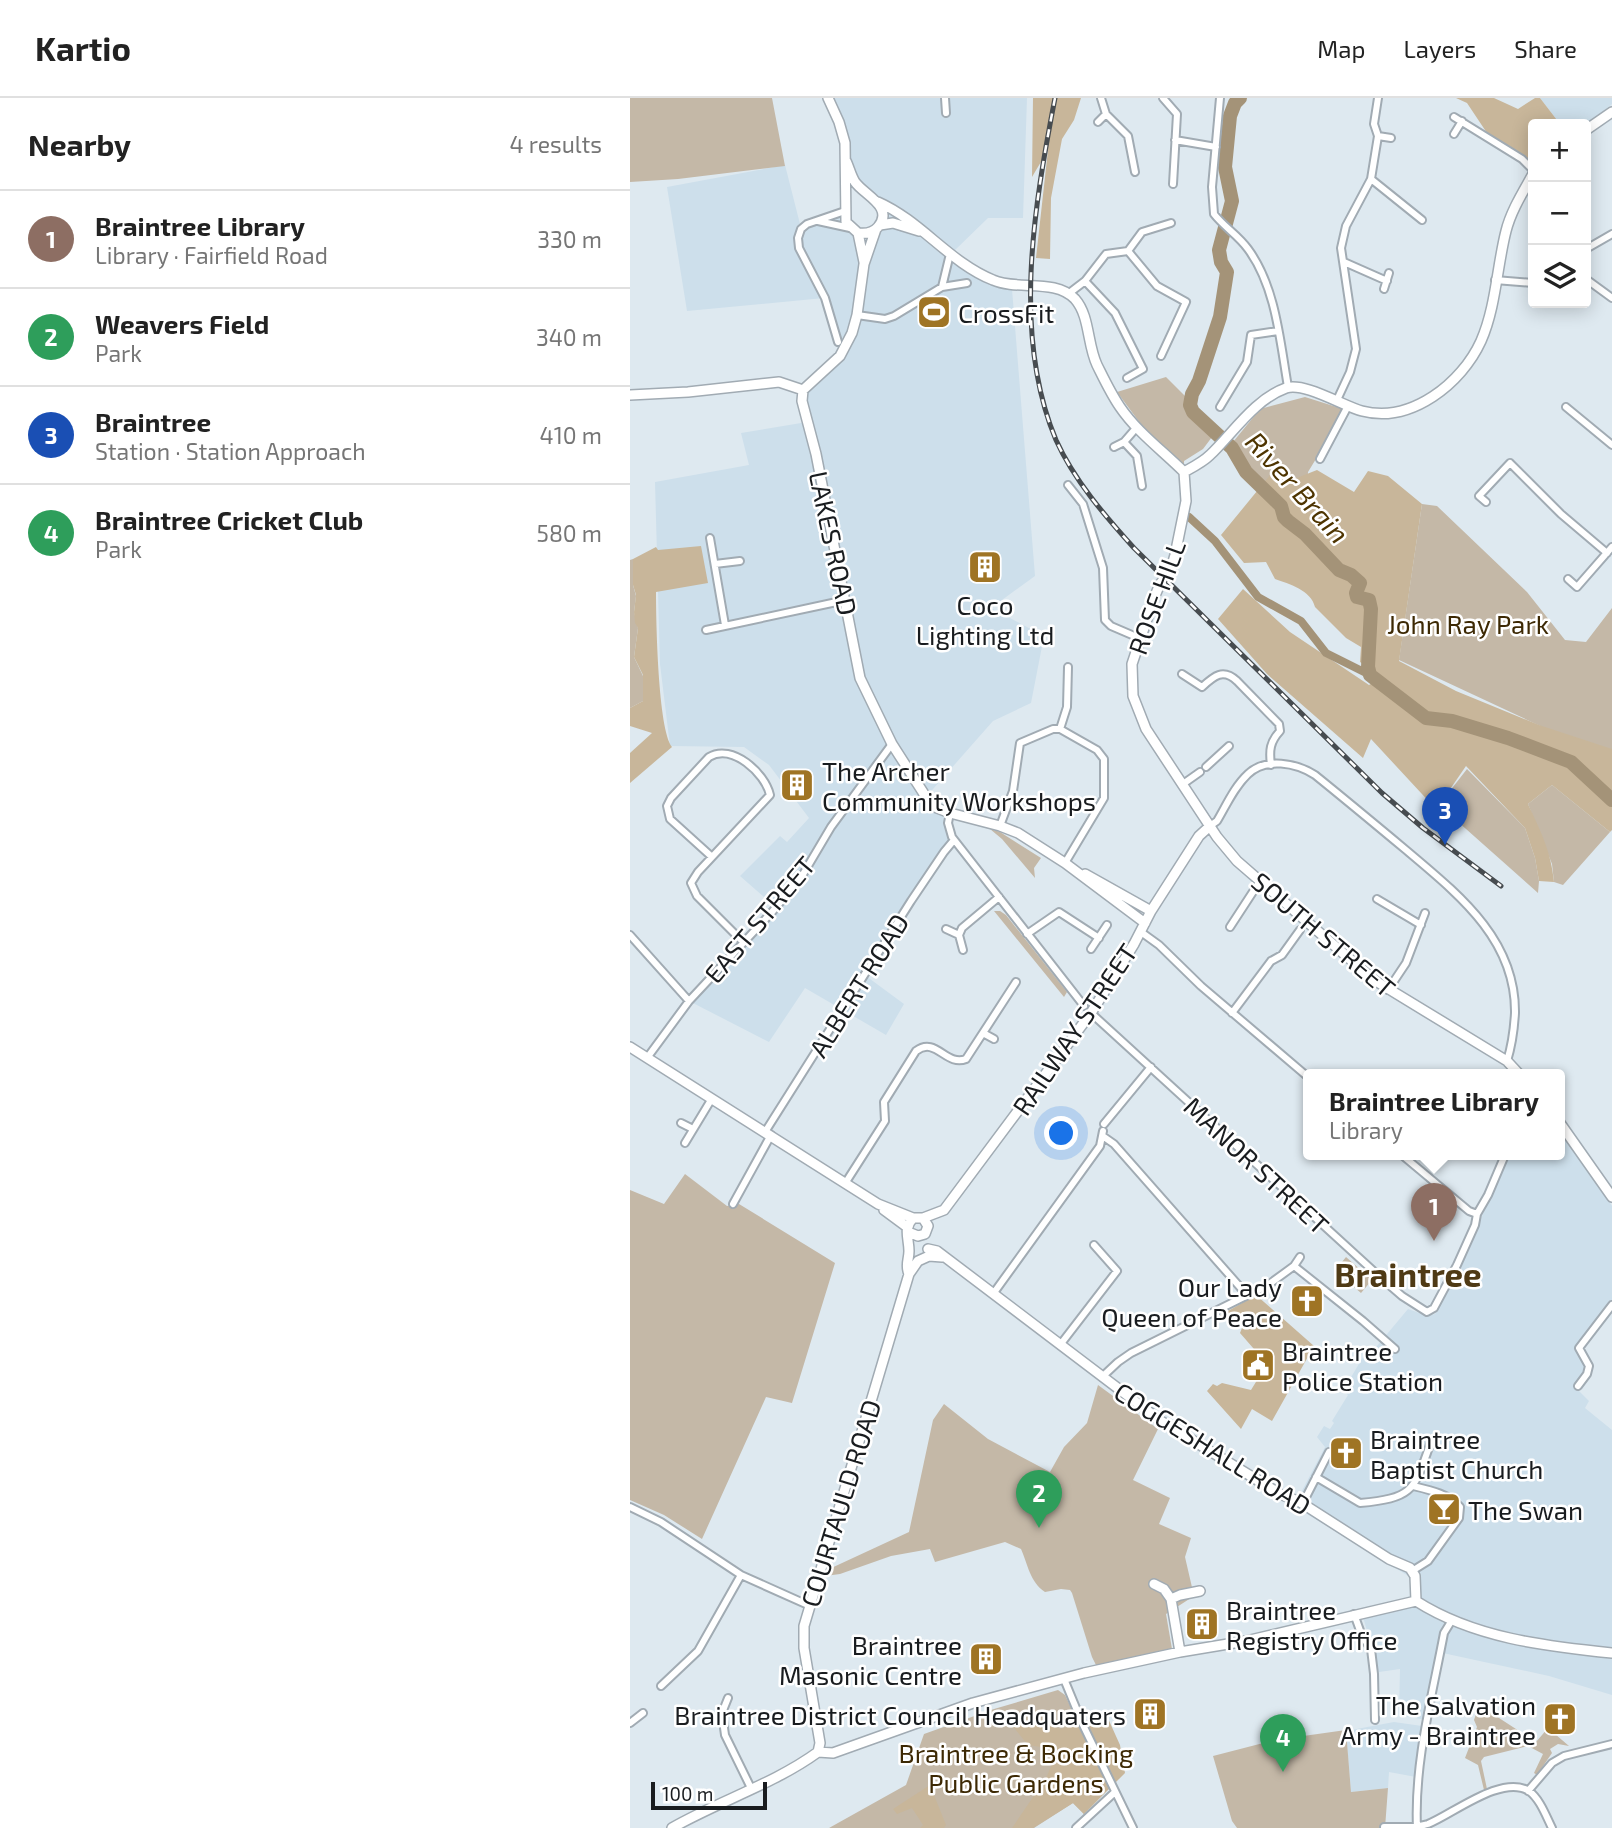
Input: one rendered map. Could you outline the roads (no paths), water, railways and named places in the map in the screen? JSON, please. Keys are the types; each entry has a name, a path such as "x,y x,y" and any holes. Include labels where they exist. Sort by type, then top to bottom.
{"main road":[{"path":"828,98 845,143 846,222 854,231 864,264"},
{"path":"1591,127 1612,112"},
{"path":"630,395 779,382 803,390 840,356 852,334 864,264 882,211 855,181 846,160"},
{"path":"846,208 854,198 862,195 874,199 910,219 980,274 994,281 1006,285 1052,288 1068,294 1082,310 1095,361 1111,393 1137,426 1184,472 1210,455 1259,405 1288,387 1307,390 1364,412 1394,414 1409,409 1445,388 1468,363 1482,340 1507,227 1528,181"},
{"path":"854,231 871,232 893,223 928,234"},
{"name":"LAKES ROAD","path":"803,390 802,401 816,454 860,678 892,744 926,797 937,808 950,813"},
{"name":"ROSE HILL","path":"1184,472 1186,501 1170,572 1160,584 1132,664 1135,703 1146,729 1210,826"},
{"path":"950,813 1017,833 1077,872 1143,928"},
{"name":"SOUTH STREET","path":"1210,826 1230,853 1356,966 1388,990 1507,1060 1515,1069"},
{"name":"RAILWAY STREET","path":"928,1231 937,1223 942,1211 966,1182 1087,1009 1143,928 1199,836 1210,826"},
{"path":"1077,872 1085,873 1151,911"},
{"path":"630,1047 846,1182 918,1236 928,1231"},
{"path":"1565,1130 1612,1197"},
{"path":"878,1204 927,1221 930,1242 925,1253"},
{"path":"909,1252 906,1237 908,1229 918,1218 942,1211"},
{"path":"909,1274 906,1268 909,1252 916,1241 922,1242 925,1253"},
{"name":"COGGESHALL ROAD","path":"925,1253 937,1251 1161,1422 1412,1570"},
{"path":"909,1252 925,1253"},
{"name":"COURTAULD ROAD","path":"818,1752 820,1743 804,1648 808,1605 909,1274 925,1253"},
{"path":"1412,1570 1416,1601"},
{"path":"1154,1584 1164,1589 1171,1600 1180,1652"},
{"path":"1171,1600 1200,1591"},
{"path":"672,1828 801,1764 818,1752 833,1753 973,1703 1180,1652 1247,1642 1416,1601 1487,1634 1612,1653"}],"street":[{"path":"945,98 946,113"},
{"path":"1101,98 1107,114 1128,136 1135,172"},
{"path":"1163,98 1177,114 1172,184"},
{"path":"1220,98 1212,196 1214,214 1246,246 1261,268 1279,331 1288,387"},
{"path":"1337,400 1350,372 1356,349 1341,248 1346,226 1371,179 1378,136 1374,124 1378,98"},
{"path":"1098,122 1107,114"},
{"path":"1454,117 1522,159 1528,166"},
{"path":"1454,134 1462,121"},
{"path":"1378,136 1391,138"},
{"path":"1175,140 1216,146"},
{"path":"1371,179 1422,220"},
{"path":"838,342 825,298 799,248 798,238 802,229 846,208"},
{"path":"817,220 854,231"},
{"path":"1068,294 1085,281 1106,254 1128,251 1142,232 1171,223"},
{"path":"1591,246 1612,234"},
{"path":"1128,251 1157,286 1186,302 1161,356"},
{"path":"942,287 949,258"},
{"path":"1344,262 1388,277 1384,289"},
{"path":"1495,280 1528,283"},
{"path":"1085,281 1115,313 1143,369 1127,378"},
{"path":"857,315 885,319 942,287 967,283"},
{"path":"1591,283 1612,298"},
{"path":"1220,407 1247,362 1251,335 1279,331"},
{"path":"1320,459 1348,406"},
{"path":"1566,407 1612,445"},
{"path":"1114,447 1124,442 1137,426"},
{"path":"1124,442 1137,456 1142,486"},
{"path":"1486,502 1479,496 1510,463 1561,514 1609,550 1577,587 1568,579"},
{"path":"1068,485 1083,504 1103,568 1105,620 1111,626 1139,638"},
{"path":"710,538 725,625"},
{"path":"715,564 740,561"},
{"path":"706,631 846,600"},
{"path":"1060,729 1067,707 1068,667"},
{"path":"1182,674 1202,687 1216,675 1231,675 1237,681 1279,724 1280,731 1272,740 1269,751 1271,765"},
{"path":"1000,826 1013,791 1018,744 1031,736 1060,729 1100,752 1104,761 1104,799 1065,863"},
{"name":"EAST STREET","path":"647,1058 689,1001 803,876 831,827 892,744"},
{"path":"1183,784 1229,746"},
{"path":"712,857 670,819 667,806 671,798 716,752 732,754 749,764 767,783 770,795 692,879 692,890 743,942"},
{"path":"1210,826 1217,821 1247,775 1255,769 1271,765 1293,765 1315,775 1450,888 1486,926 1507,965 1513,991 1514,1026 1507,1060"},
{"path":"950,813 948,828 954,841"},
{"name":"MANOR STREET","path":"954,841 1087,1009 1402,1297 1427,1312 1434,1308 1457,1265 1475,1225 1477,1214"},
{"name":"ALBERT ROAD","path":"768,1133 911,901 954,841"},
{"path":"1230,927 1260,881"},
{"path":"963,950 959,935 966,924 999,897"},
{"path":"1377,899 1421,925"},
{"path":"1027,934 1059,912 1099,938"},
{"path":"1388,990 1406,964 1425,913"},
{"path":"1091,949 1107,925"},
{"path":"1143,928 1232,1013 1303,1073"},
{"path":"946,929 959,935"},
{"path":"1232,1013 1252,989 1257,978 1271,961 1282,955 1300,930"},
{"path":"630,935 689,1001"},
{"path":"846,1182 885,1121 884,1102 916,1051 921,1047 932,1046 959,1062 966,1059 1016,982"},
{"path":"983,1033 993,1039"},
{"path":"993,1294 1100,1146 1103,1131 1150,1067"},
{"path":"685,1143 711,1100"},
{"path":"681,1123 693,1129"},
{"path":"1103,1131 1247,1295"},
{"path":"733,1204 768,1133"},
{"path":"1408,1160 1469,1211 1477,1214 1489,1195 1503,1160"},
{"path":"1060,1345 1117,1271 1094,1245"},
{"path":"1102,1377 1131,1353 1268,1285 1294,1266 1300,1257"},
{"path":"1294,1266 1395,1349"},
{"path":"1578,1386 1587,1374 1589,1366 1579,1348 1612,1305"},
{"path":"1316,1477 1360,1503 1404,1494 1413,1486 1432,1439"},
{"path":"1300,1502 1305,1499 1329,1452"},
{"path":"1412,1570 1428,1562 1461,1512 1460,1507 1452,1500 1413,1486"},
{"path":"630,1507 661,1522 741,1575 808,1605"},
{"path":"661,1686 698,1651 741,1575"},
{"path":"1354,1614 1362,1636 1371,1649 1375,1720"},
{"path":"1417,1828 1416,1799 1424,1740 1444,1633 1452,1620"},
{"path":"1064,1679 1133,1828"},
{"path":"728,1698 722,1713 725,1735 751,1788"},
{"path":"631,1721 643,1713"},
{"path":"1528,1791 1552,1763 1564,1756 1612,1744"},
{"path":"1384,1827 1417,1828 1499,1788 1514,1787 1528,1791 1539,1804 1552,1828"},
{"path":"1076,1828 1115,1792"}],"waterway":[{"name":"River Brain","path":"1240,98 1230,116 1225,167 1232,201 1219,250 1221,262 1227,272 1220,317 1199,381 1192,394 1190,405 1193,412 1232,448 1246,472 1281,506 1284,517 1305,534 1339,570 1360,583 1357,597 1369,600 1371,609 1368,667 1370,675 1426,718 1452,721 1508,738 1571,762 1612,800"},
{"path":"1189,517 1215,541 1258,597 1301,621 1326,653 1370,675"}],"railway":[{"path":"1055,98 1034,226 1031,314 1034,358 1042,400 1063,455 1091,497 1134,548 1382,793 1423,828 1501,886"}],"place":[{"name":"CrossFit","path":"934,312"},
{"name":"Coco Lighting Ltd","path":"985,567"},
{"name":"The Archer Community Workshops","path":"797,785"},
{"name":"Braintree","path":"1445,845"},
{"name":"Braintree Library","path":"1434,1241"},
{"name":"Our Lady Queen of Peace","path":"1307,1301"},
{"name":"Braintree Police Station","path":"1258,1365"},
{"name":"Braintree Baptist Church","path":"1346,1453"},
{"name":"The Swan","path":"1444,1509"},
{"name":"Weavers Field","path":"1039,1528"},
{"name":"Braintree Registry Office","path":"1202,1624"},
{"name":"Braintree Masonic Centre","path":"986,1659"},
{"name":"Braintree District Council Headquaters","path":"1150,1714"},
{"name":"The Salvation Army - Braintree","path":"1560,1719"},
{"name":"Braintree Cricket Club","path":"1283,1772"}],"district":[{"name":"Braintree","path":"1408,1274"}],"park label":[{"name":"John Ray Park","path":"1468,623"},
{"name":"Braintree & Bocking Public Gardens","path":"1016,1767"}]}
